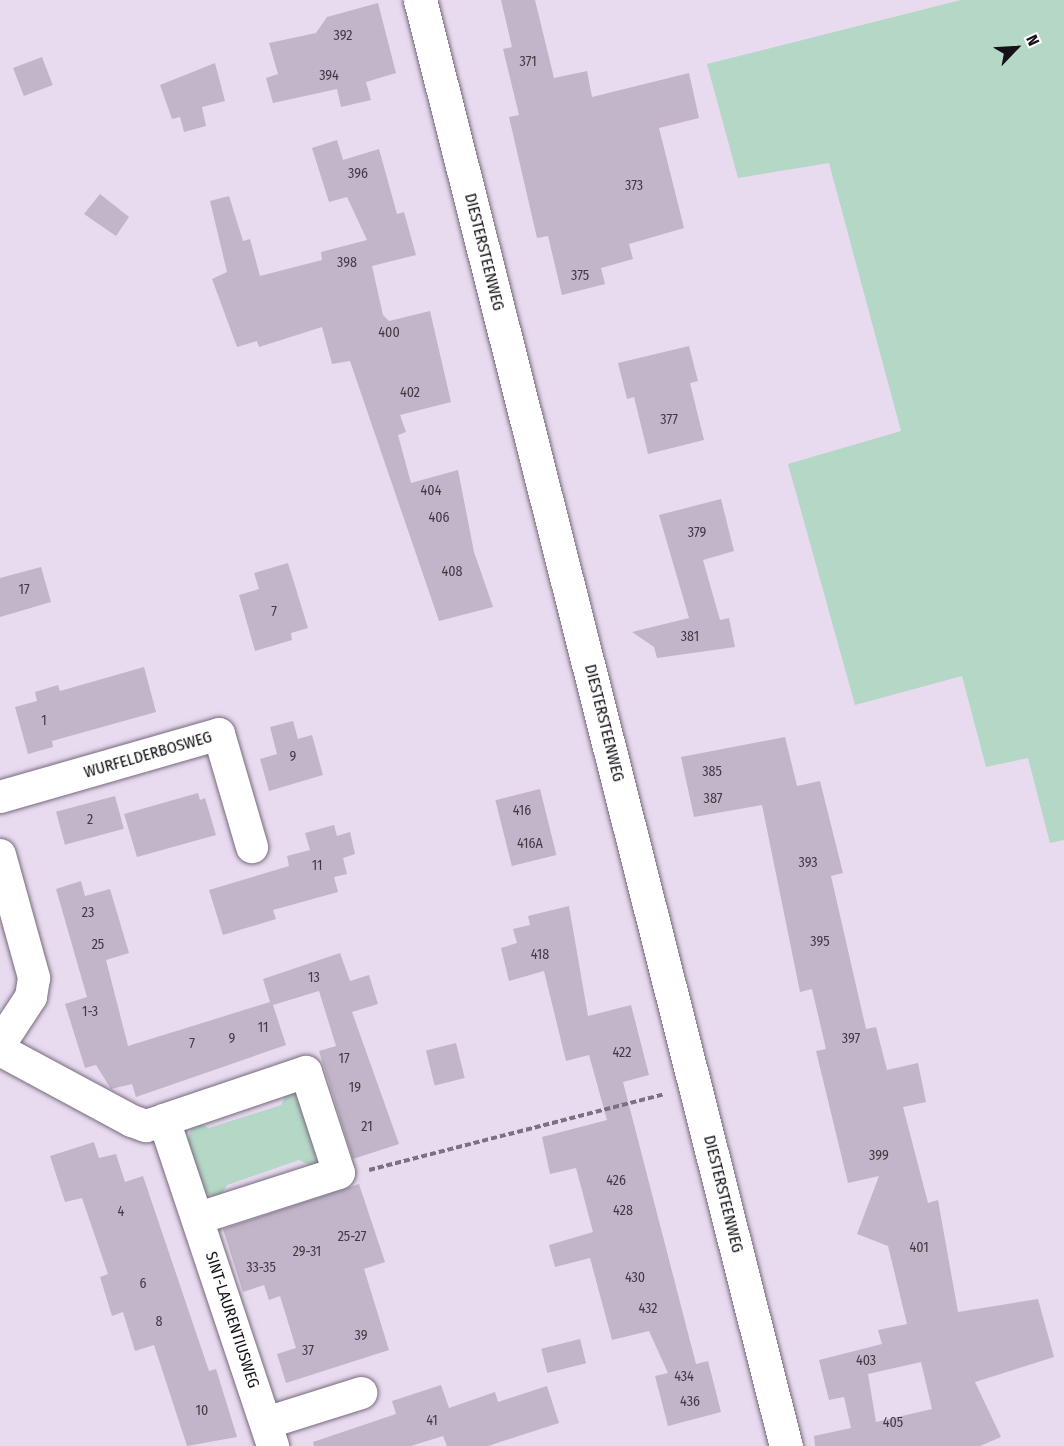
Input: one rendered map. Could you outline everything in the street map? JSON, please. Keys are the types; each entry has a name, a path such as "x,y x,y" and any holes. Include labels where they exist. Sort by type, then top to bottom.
{"main road":[{"name":"DIESTERSTEENWEG","path":"420,0 786,1446"}],"street":[{"name":"WURFELDERBOSWEG","path":"0,797 219,734 252,847"},
{"path":"0,855 34,978 31,997 0,1044"},
{"path":"0,1050 132,1121 146,1126 306,1072 339,1173 199,1218"},
{"name":"SINT-LAURENTIUSWEG","path":"164,1120 199,1218 269,1435 361,1393"}],"path":[{"path":"339,1173 373,1169 696,1086"}],"green space":[{"path":"961,0 1064,0 1064,840 1050,843 1028,758 986,767 962,676 855,705 788,464 901,431 829,163 738,178 707,64"},
{"path":"289,1088 298,1092 319,1160 314,1167 299,1160 227,1185 219,1199 206,1193 187,1141 194,1121 209,1128 281,1105"}],"building":[{"path":"501,0 535,0 554,78 587,71 592,97 689,73 699,118 659,128 684,228 629,244 633,259 601,268 605,284 562,295 548,236 537,238 509,117 519,115 503,49 512,47"},
{"path":"378,3 396,73 366,82 371,100 341,107 337,89 273,103 266,78 278,74 269,43 316,33 327,17"},
{"path":"42,57 53,85 24,96 13,68"},
{"path":"215,63 225,101 202,107 206,126 184,132 180,117 172,119 160,85"},
{"path":"337,140 343,160 379,149 397,214 404,212 416,255 372,266 383,315 389,321 430,311 451,402 400,415 406,432 398,435 411,483 458,470 474,552 493,607 439,621 350,361 332,364 322,327 259,347 257,341 237,347 212,279 227,272 210,201 229,196 243,241 250,239 260,276 322,260 321,252 367,240 347,197 329,202 312,148"},
{"path":"100,194 129,217 116,236 84,214"},
{"path":"689,346 698,381 690,383 704,440 648,454 634,397 627,399 618,363"},
{"path":"721,499 734,551 703,560 720,620 729,618 735,647 657,658 654,647 632,632 689,618 659,515"},
{"path":"288,563 308,628 291,633 292,640 255,651 239,595 259,589 254,573"},
{"path":"41,567 51,602 0,617 0,578"},
{"path":"144,667 156,712 52,741 53,747 28,754 15,707 37,701 35,692 58,685 60,691"},
{"path":"293,721 298,739 312,735 323,775 269,791 260,759 277,754 270,727"},
{"path":"785,737 797,786 820,781 843,873 831,876 866,1029 876,1027 887,1070 918,1063 926,1102 903,1107 928,1203 938,1200 958,1312 1038,1299 1054,1357 975,1382 1001,1437 980,1446 815,1446 814,1436 851,1428 844,1397 829,1400 819,1360 882,1344 878,1330 907,1324 888,1246 857,1234 879,1176 848,1183 816,1051 826,1049 812,989 800,992 762,805 694,817 681,757","holes":["921,1362 932,1409 876,1422 868,1374"]},
{"path":"540,789 556,855 512,866 495,800"},
{"path":"198,793 200,800 205,798 216,835 137,857 124,814"},
{"path":"115,796 124,829 65,845 56,812"},
{"path":"334,825 337,836 350,832 355,854 343,858 347,874 334,877 338,892 273,910 276,919 223,935 209,890 289,866 287,856 310,850 305,833"},
{"path":"81,881 85,896 110,889 129,953 106,960 128,1046 270,1002 263,979 340,953 350,981 369,975 378,1004 352,1012 399,1144 353,1159 319,1051 336,1046 319,991 273,1005 286,1045 136,1097 132,1084 111,1089 96,1065 85,1068 65,1004 87,997 56,889"},
{"path":"569,906 588,1016 631,1005 649,1075 623,1082 696,1364 708,1361 721,1412 668,1426 655,1376 668,1373 649,1331 612,1340 590,1258 555,1267 549,1245 593,1232 576,1168 550,1174 542,1137 607,1120 589,1055 566,1061 544,971 509,981 501,948 517,943 513,929 530,925 528,916"},
{"path":"456,1043 465,1078 435,1085 426,1050"},
{"path":"94,1142 99,1158 116,1154 125,1182 143,1176 209,1371 216,1369 237,1437 187,1446 154,1345 135,1351 123,1312 112,1316 100,1277 108,1274 82,1198 65,1202 50,1156"},
{"path":"359,1184 385,1262 364,1269 389,1350 286,1383 277,1354 296,1348 280,1296 269,1300 264,1285 243,1292 223,1229"},
{"path":"580,1339 586,1363 547,1373 541,1349"},
{"path":"441,1385 449,1408 495,1392 498,1402 547,1386 559,1423 488,1446 447,1446 443,1436 411,1446 314,1446 313,1442 396,1414 392,1401"}]}
